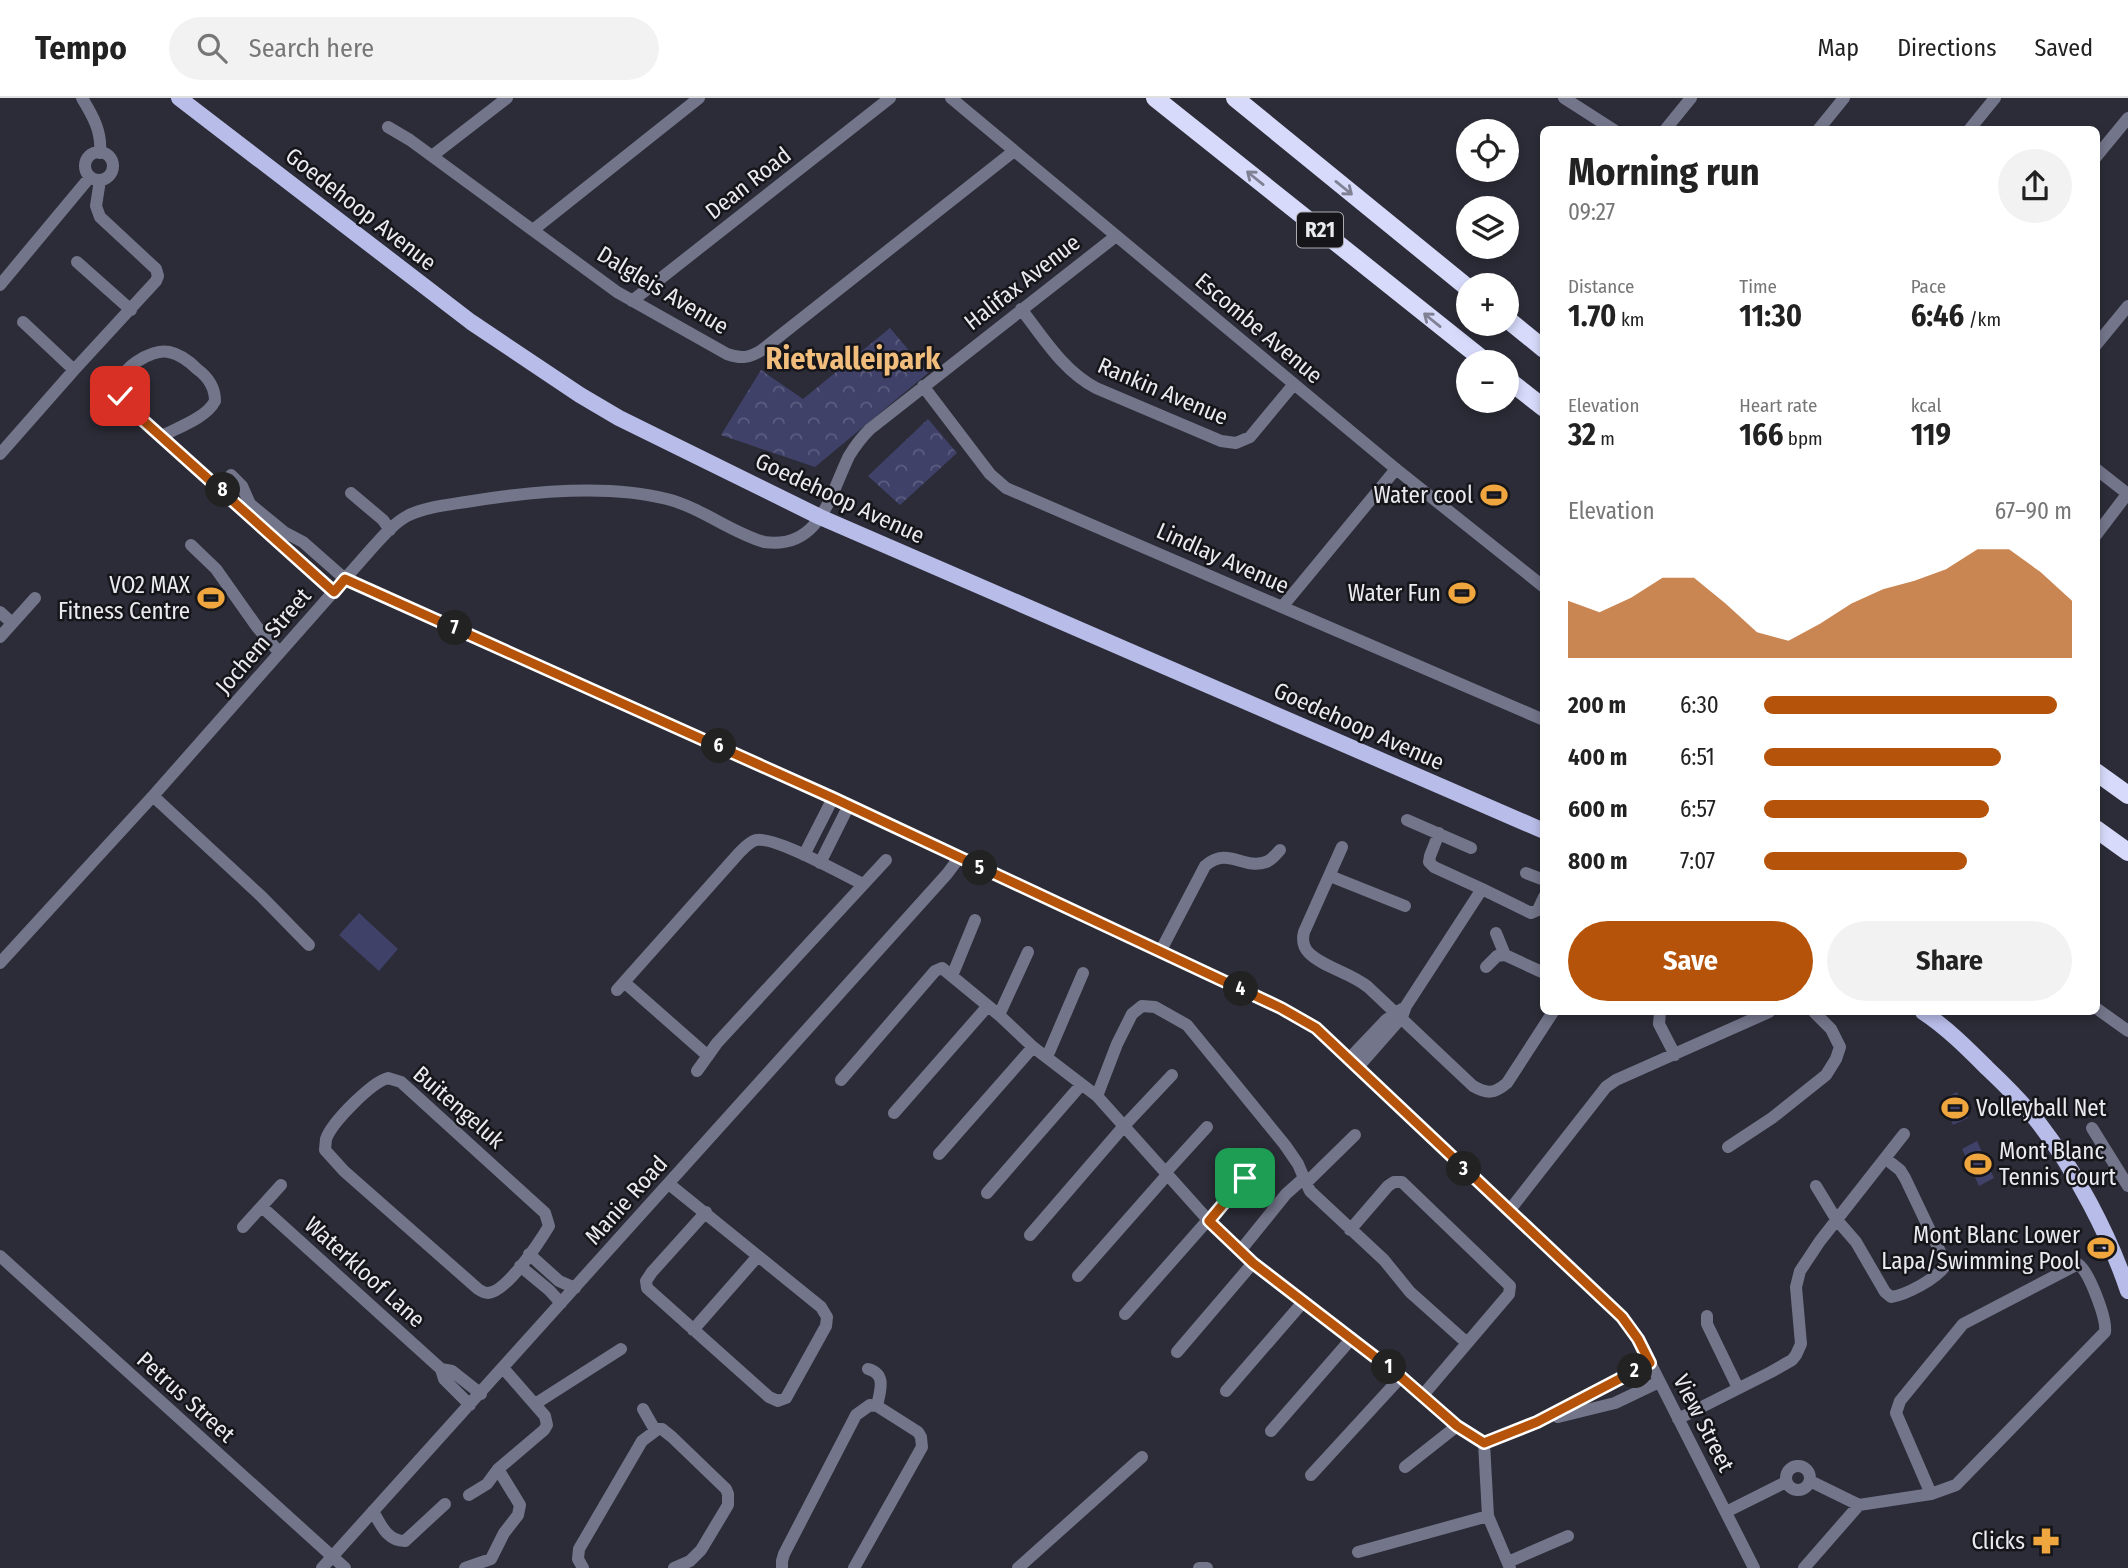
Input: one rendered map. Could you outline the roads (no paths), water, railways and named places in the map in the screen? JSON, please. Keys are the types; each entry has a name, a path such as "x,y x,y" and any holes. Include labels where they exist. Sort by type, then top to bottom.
{"highway":[{"name":"R21","path":"1155,98 1471,350"},
{"name":"R21","path":"1235,98 1456,278"},
{"path":"1519,329 1540,346"},
{"path":"1519,388 1540,405"},
{"path":"2100,775 2128,795"},
{"path":"2100,832 2128,852"}],"main road":[{"name":"Goedehoop Avenue","path":"179,98 496,340 619,418 820,517 1540,829"},
{"path":"1927,1015 1969,1049 2038,1122 2099,1221 2128,1291"}],"street":[{"path":"82,98 102,138 100,153"},
{"path":"432,156 507,98"},
{"path":"533,230 699,98"},
{"name":"Dean Road","path":"632,301 890,98"},
{"name":"Escombe Avenue","path":"951,98 1396,469 1540,584"},
{"path":"1564,98 1608,126"},
{"path":"1668,126 1691,98"},
{"path":"1821,126 1844,98"},
{"path":"1972,126 1995,98"},
{"path":"2100,152 2128,118"},
{"name":"Dalgleis Avenue","path":"388,127 632,301 727,354 740,357 749,357 804,318 1014,151"},
{"path":"0,285 95,178 111,172 112,164 108,156 100,153 89,156 85,163 86,171 95,178"},
{"path":"0,454 152,287 158,276 156,270 100,217 96,206 95,178"},
{"name":"Halifax Avenue","path":"820,517 858,443 886,415 1116,236"},
{"path":"77,262 131,310"},
{"path":"2100,340 2128,306"},
{"name":"Rankin Avenue","path":"1021,309 1068,368 1081,379 1096,388 1226,442 1236,443 1250,437 1294,384"},
{"path":"23,323 74,370"},
{"path":"162,436 205,412 215,401 212,384 204,374 190,362 169,352 151,353 132,364 122,376 118,389 126,405 334,592"},
{"name":"Lindlay Avenue","path":"923,386 1002,486 1540,718"},
{"path":"1282,607 1396,469"},
{"path":"2100,472 2128,493 2100,530"},
{"name":"View Street","path":"231,475 242,486 250,504 284,532 303,542 345,579 849,805 1281,1008 1316,1028 1622,1317 1638,1339 1754,1568"},
{"name":"Jochem Street","path":"0,963 153,796 345,579 390,530 410,515 426,509 485,498 550,491 641,494 691,506 753,538 770,543 801,537 820,517"},
{"path":"351,493 383,520 390,530"},
{"path":"191,545 216,569 257,627 279,652"},
{"path":"0,637 35,598"},
{"path":"0,612 12,623"},
{"path":"153,796 253,888 309,945"},
{"path":"804,855 833,798"},
{"path":"820,863 849,805"},
{"path":"1407,820 1471,848"},
{"path":"1439,833 1429,862 1434,867 1531,913 1540,906"},
{"path":"708,1056 620,986 747,844 757,840 772,842 863,884"},
{"path":"1342,847 1304,932 1304,947 1315,958 1356,978 1402,1012 1473,1086 1487,1093 1498,1091 1507,1083 1551,1015"},
{"path":"1160,952 1205,866 1212,860 1222,857 1256,863 1267,862 1280,850"},
{"name":"Manie Road","path":"322,1568 481,1394 959,858"},
{"path":"696,1071 886,860"},
{"path":"1527,873 1540,878"},
{"path":"1330,876 1405,906"},
{"path":"1353,1063 1402,1012 1482,889"},
{"path":"952,976 975,920"},
{"path":"1496,933 1505,955"},
{"path":"999,1015 1028,952"},
{"path":"1486,967 1497,956 1505,955 1540,971"},
{"path":"841,1080 935,971 942,968 999,1015 1032,1047 1097,1096 1209,1221 1253,1263 1401,1377 1457,1426 1484,1443"},
{"path":"1047,1058 1083,973"},
{"path":"1097,1096 1132,1014 1142,1006 1155,1007 1187,1026 1285,1145 1298,1164 1310,1191 1384,1260 1410,1292 1467,1343"},
{"path":"894,1113 987,1007"},
{"path":"2100,1011 2128,1031"},
{"path":"1660,1015 1659,1024 1675,1055"},
{"path":"1509,1211 1606,1087 1616,1080 1762,1015"},
{"path":"1728,1147 1783,1110 1826,1074 1840,1047 1831,1029 1817,1015"},
{"path":"939,1154 1032,1047"},
{"path":"1030,1235 1172,1075"},
{"name":"Buitengeluk","path":"381,1079 397,1079 545,1213 549,1226 520,1266 496,1291 488,1293 478,1289 331,1159 325,1150 326,1140 333,1126 381,1079"},
{"path":"987,1193 1081,1085"},
{"path":"1078,1276 1207,1127"},
{"path":"2092,1128 2128,1186"},
{"path":"1678,1419 1792,1360 1800,1350 1796,1287 1800,1271 1836,1219 1886,1159 1903,1134"},
{"path":"1241,1251 1286,1194 1305,1181 1355,1135"},
{"path":"1816,1186 1836,1219 1856,1242 1885,1293 1891,1297 1902,1295 1943,1270 1945,1262 1905,1178 1900,1170 1886,1159"},
{"path":"1125,1314 1245,1178"},
{"path":"1350,1230 1388,1186 1394,1182 1402,1182 1507,1281 1511,1290 1423,1395"},
{"path":"668,1184 706,1212 821,1307 827,1317 826,1326 786,1398 778,1401 769,1397 649,1292 646,1281 652,1272 706,1212"},
{"path":"243,1227 281,1185"},
{"name":"Waterkloof Lane","path":"262,1207 441,1369 444,1379 470,1405"},
{"path":"529,1254 559,1281 575,1288"},
{"name":"Petrus Street","path":"0,1256 345,1568"},
{"path":"694,1330 758,1256"},
{"path":"1177,1352 1253,1263"},
{"path":"1810,1481 1859,1505 1931,1494 1951,1488 1962,1480 2105,1332 2092,1285 2083,1267 2078,1264 1963,1324 1900,1401 1896,1413 1931,1494"},
{"path":"520,1266 561,1303"},
{"path":"1226,1391 1304,1301"},
{"path":"1707,1315 1707,1324 1738,1388"},
{"path":"1271,1431 1352,1338"},
{"path":"535,1404 621,1349"},
{"path":"1484,1443 1537,1422 1650,1363"},
{"path":"469,1495 487,1483 498,1469 547,1425 545,1416 503,1368"},
{"path":"868,1368 877,1372 881,1380 877,1406"},
{"name":"Waterkloof Lane","path":"441,1369 452,1371 481,1394"},
{"path":"1311,1475 1401,1377"},
{"path":"1537,1422 1615,1403 1659,1382"},
{"path":"782,1568 784,1554 856,1415 870,1405 877,1406 918,1432 922,1447 854,1568"},
{"path":"643,1409 655,1430"},
{"path":"1405,1467 1457,1426"},
{"path":"579,1567 579,1549 642,1441 655,1430 663,1429 729,1494 728,1505 698,1555 674,1568"},
{"path":"1484,1443 1488,1516 1509,1565 1568,1536"},
{"path":"1018,1568 1142,1457"},
{"path":"1798,1466 1808,1471 1810,1481 1800,1490 1792,1489 1786,1482 1788,1471 1798,1466"},
{"path":"465,1568 491,1559 517,1515 520,1505 498,1469"},
{"path":"1726,1512 1786,1482"},
{"path":"373,1511 389,1537 396,1541 405,1541 445,1504"},
{"path":"1804,1568 1859,1505"},
{"path":"1358,1552 1488,1516"},
{"path":"1199,1568 1207,1568"}],"place":[{"name":"Water cool","path":"1494,495"},
{"name":"Water Fun","path":"1462,593"},
{"name":"VO2 MAX Fitness Centre","path":"211,598"},
{"name":"Volleyball Net","path":"1955,1108"},
{"name":"Mont Blanc Tennis Court","path":"1978,1164"},
{"name":"Mont Blanc Lower Lapa/Swimming Pool","path":"2101,1248"},
{"name":"Clicks","path":"2046,1541"}],"district":[{"name":"Rietvalleipark","path":"853,359"}]}
